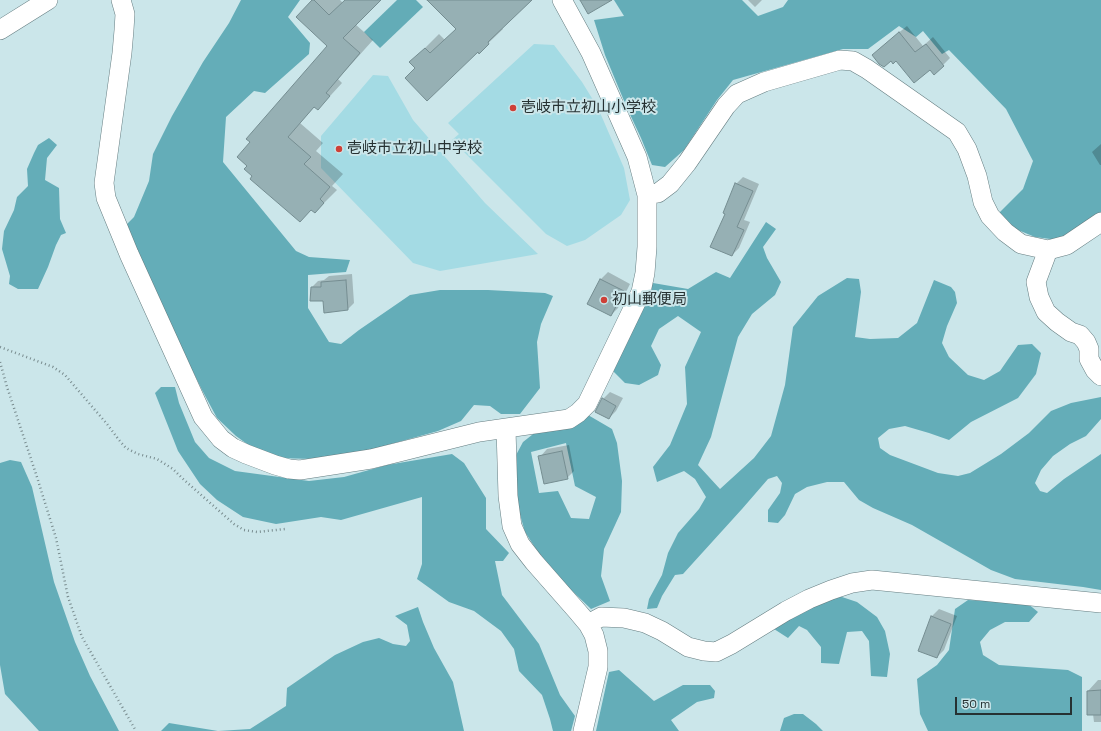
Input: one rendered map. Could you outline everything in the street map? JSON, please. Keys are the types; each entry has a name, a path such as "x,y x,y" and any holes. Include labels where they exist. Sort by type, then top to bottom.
{"street":[{"path":"0,30 48,0"},
{"path":"121,0 125,14 124,38 104,183 106,198 129,254 203,417 221,439 233,448 289,469 300,470 371,459 479,432 569,419 587,404 641,292 647,248 647,195 634,150 591,53 562,0"},
{"path":"647,195 658,193 670,184 687,163 726,106 737,94 764,82 840,60 853,61 867,69 891,84 917,105 957,132 967,149 977,176 983,202 990,216 1005,232 1021,244 1048,250 1067,245 1101,222"},
{"path":"1048,250 1036,282 1038,297 1046,312 1071,332 1080,335 1086,342 1089,349 1089,359 1095,370 1101,376"},
{"path":"506,429 508,496 512,526 520,544 588,624 594,635 598,652 598,667 583,731"},
{"path":"588,624 601,617 624,618 645,623 662,631 688,647 716,652 809,599 852,583 872,580 1101,603"}],"path":[{"path":"0,347 54,367 65,375 126,448 138,454 157,459 173,469 234,524 244,530 257,532 285,530"},
{"path":"0,362 7,388 54,531 68,597 82,637 136,731"}],"shaded area":[{"path":"241,0 300,0 288,17 310,43 309,54 265,93 254,91 226,117 223,162 296,251 309,257 350,260 346,272 308,275 308,308 329,342 341,344 410,295 440,290 488,290 545,293 553,296 541,324 537,342 540,388 520,414 501,414 490,406 474,405 461,421 438,431 373,449 313,459 276,458 254,449 236,436 217,418 137,258 127,224 134,217 149,181 153,154 172,116 203,62 229,23"},
{"path":"397,0 416,0 423,7 380,48 364,32"},
{"path":"614,0 742,0 758,16 783,7 788,0 1101,0 1101,214 1058,240 1035,237 1006,225 999,213 1023,189 1033,161 1006,109 949,50 942,54 923,31 916,37 899,26 868,49 843,49 733,80 717,100 684,150 665,167 652,165 605,55 594,20 624,16"},
{"path":"534,44 554,45 582,82 598,108 624,168 630,200 621,215 585,240 567,246 546,234 452,140 459,134 448,123"},
{"path":"373,75 388,76 413,120 485,203 538,254 440,271 413,263 321,168 321,136"},
{"path":"49,138 57,145 47,158 45,180 59,188 60,219 66,233 61,235 56,245 38,289 18,289 9,284 10,276 2,249 4,231 14,210 17,197 28,186 27,169 34,153 38,145"},
{"path":"766,222 776,229 763,247 767,258 781,282 775,295 752,314 738,337 711,437 698,465 720,489 754,458 771,436 785,385 793,327 818,296 847,278 859,279 861,292 855,337 870,339 898,338 917,323 934,280 951,287 955,292 957,303 947,326 942,343 949,357 968,375 984,380 1000,371 1018,345 1032,344 1041,353 1036,374 1018,398 971,422 949,440 905,426 889,429 878,438 880,448 890,455 938,473 958,476 970,473 1001,454 1029,433 1051,411 1071,403 1101,397 1101,419 1086,436 1070,444 1053,456 1041,470 1035,483 1040,491 1047,493 1064,479 1101,454 1101,590 1015,579 991,570 912,525 873,508 859,500 844,482 827,482 807,487 795,494 785,515 778,523 768,522 768,510 780,493 782,483 777,476 768,479 683,574 675,575 662,596 657,608 647,609 649,599 662,575 668,553 678,533 699,509 706,497 695,479 684,471 657,482 653,467 670,445 687,404 685,367 701,332 678,316 659,329 651,346 661,365 658,375 639,385 625,383 613,371 653,283 688,289 716,272 730,278"},
{"path":"161,387 175,387 179,403 195,442 209,458 235,471 309,481 344,477 387,465 452,454 464,463 486,498 486,529 509,553 503,561 495,561 502,595 539,644 560,695 575,716 571,731 553,731 542,695 519,671 514,649 501,631 474,611 449,602 417,579 422,564 422,497 341,520 321,517 276,524 243,517 217,500 200,484 178,451 155,393"},
{"path":"588,415 612,429 617,443 622,481 621,512 604,549 601,576 610,601 591,609 565,584 538,552 525,532 513,487 515,457 523,442 537,431","holes":["566,443 575,486 596,497 589,519 571,518 558,491 539,493 531,452"]},
{"path":"10,460 21,462 32,487 54,582 75,642 90,676 119,731 39,731 5,694 0,665 0,463"},
{"path":"836,595 857,602 877,617 885,631 890,654 887,677 871,676 869,641 862,631 847,632 839,664 821,663 821,647 807,630 799,626 788,638 774,629 807,607"},
{"path":"968,600 1027,603 1038,612 1029,622 1005,622 990,630 980,642 983,655 999,665 1068,670 1082,677 1082,731 928,731 920,714 917,679 937,665 949,650 955,609"},
{"path":"418,607 434,648 453,682 464,731 218,731 250,729 286,706 287,688 335,655 363,642 379,638 393,644 406,646 410,641 407,625 395,616"},
{"path":"619,670 654,701 683,685 710,685 715,691 714,698 697,702 671,720 679,731 596,731 609,672"},
{"path":"794,714 803,714 823,731 780,731 784,718"},
{"path":"169,723 218,731 161,731"}],"building":[{"path":"312,0 314,0 329,15 345,0 381,0 343,38 360,53 326,93 330,96 318,110 314,107 288,137 311,157 304,164 330,187 320,199 324,203 315,213 311,210 300,222 250,179 252,176 244,169 247,166 237,157 250,142 246,139 327,46 296,17"},
{"path":"427,0 532,0 488,42 489,44 479,54 478,52 427,101 405,78 415,68 409,62 425,48 430,53 456,29"},
{"path":"580,0 612,0 588,14"},
{"path":"899,32 915,52 926,44 944,66 934,75 930,70 914,83 896,61 893,64 891,61 884,67 879,64 872,55"},
{"path":"735,183 753,191 737,227 744,230 732,256 710,247 725,214 723,213"},
{"path":"600,279 624,291 611,316 587,304"},
{"path":"346,280 348,310 324,313 323,301 310,301 311,287 321,287 321,282"},
{"path":"602,398 616,406 609,419 595,412"},
{"path":"562,451 568,479 544,484 538,456"},
{"path":"931,616 951,624 937,658 918,651"},
{"path":"1101,690 1101,715 1087,715 1087,691"}],"place":[{"name":"壱岐市立初山小学校","path":"513,108"},
{"name":"壱岐市立初山中学校","path":"339,149"},
{"name":"初山郵便局","path":"604,300"}]}
